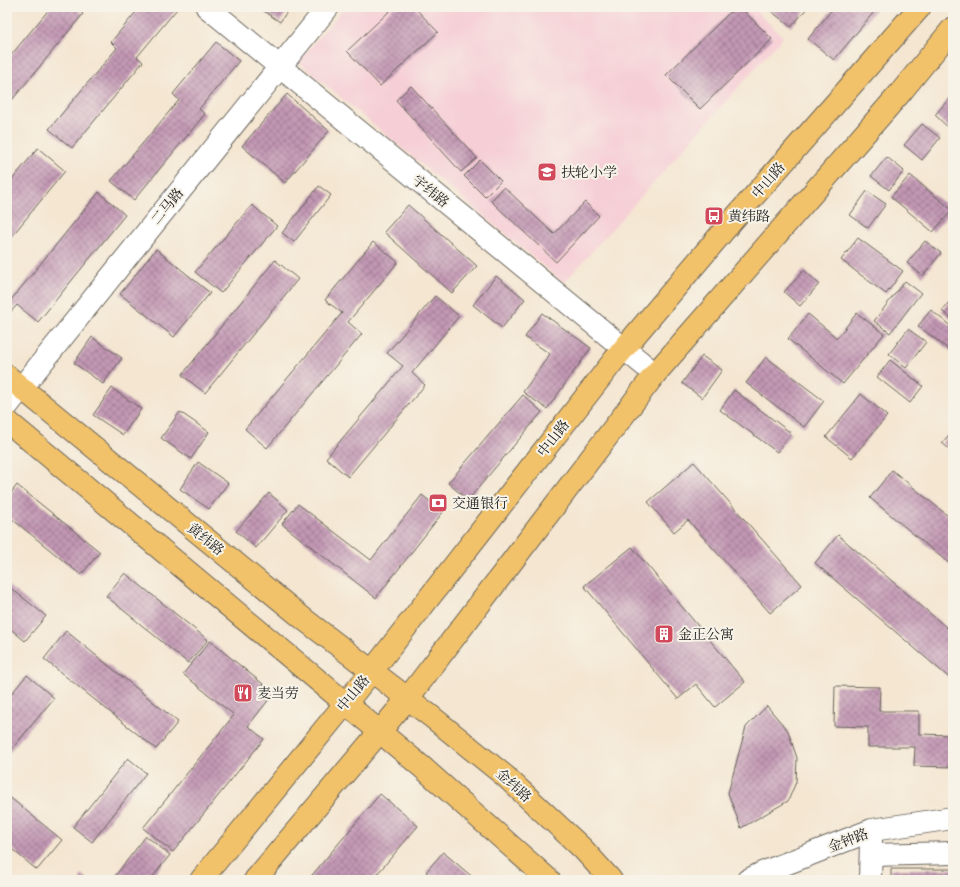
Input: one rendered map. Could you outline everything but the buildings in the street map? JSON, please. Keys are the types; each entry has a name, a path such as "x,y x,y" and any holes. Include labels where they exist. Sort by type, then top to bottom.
{"main road":[{"name":"中山路","path":"201,880 372,671 624,349 732,221 920,7"},
{"path":"255,880 408,698 655,374 901,92 953,28"},
{"name":"黄纬路","path":"14,382 305,620 408,698"},
{"path":"7,421 422,767 549,880"},
{"name":"金纬路","path":"408,698 510,781 583,850 611,880"}],"street":[{"name":"宇纬路","path":"208,7 655,374"},
{"name":"二马路","path":"7,406 14,382 328,7"},
{"name":"金钟路","path":"748,880 762,873 872,830 953,818"},
{"path":"870,880 872,830"},
{"path":"871,855 953,854"}],"shaded area":[{"name":"扶轮小学","path":"345,7 752,7 783,37 564,283 298,62"}],"place":[{"name":"扶轮小学","path":"547,172"},
{"name":"黄纬路","path":"714,216"},
{"name":"交通银行","path":"438,503"},
{"name":"金正公寓","path":"664,634"},
{"name":"麦当劳","path":"243,693"}]}
